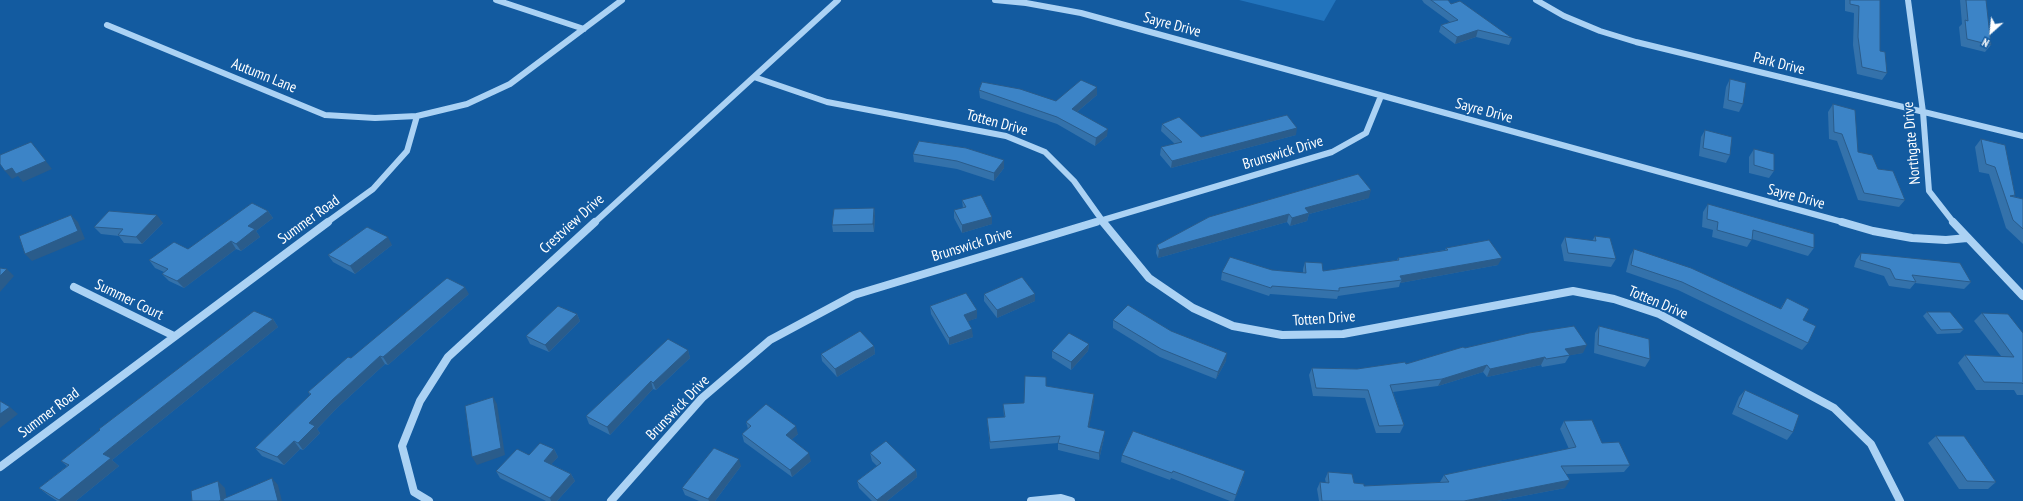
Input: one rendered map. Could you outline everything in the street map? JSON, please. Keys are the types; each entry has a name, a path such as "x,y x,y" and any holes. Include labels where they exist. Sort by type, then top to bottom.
{"street":[{"path":"496,0 584,29"},
{"path":"417,116 467,104 510,84 622,0"},
{"name":"Crestview Drive","path":"429,501 414,492 402,446 420,401 448,357 838,0"},
{"name":"Sayre Drive","path":"995,0 1026,2 1081,13 1873,231 1912,238 1946,240 1967,238"},
{"name":"Park Drive","path":"1536,0 1564,16 1600,31 1636,42 2023,136"},
{"name":"Northgate Drive","path":"1908,0 1923,112 1929,191 1943,211 1967,238 2023,296"},
{"name":"Autumn Lane","path":"107,25 325,115 375,118 417,116"},
{"name":"Totten Drive","path":"754,77 827,102 1006,136 1046,152 1074,181 1101,220 1149,278 1192,308 1233,326 1282,335 1343,334 1573,291 1614,299 1659,314 1834,408 1871,444 1900,501"},
{"name":"Brunswick Drive","path":"611,501 702,398 770,340 854,295 1332,152 1366,133 1381,96"},
{"name":"Summer Road","path":"0,467 373,189 407,151 417,116"},
{"name":"Summer Court","path":"74,287 174,336"},
{"path":"1031,501 1061,498 1071,501"}],"shaded area":[{"path":"1239,0 1336,0 1324,21"}],"building":[{"path":"1431,0 1448,0 1451,4 1460,1 1512,38 1478,30 1457,37 1441,25 1458,20"},
{"path":"1850,0 1880,0 1880,51 1885,52 1887,73 1862,67 1858,37 1859,6 1850,4"},
{"path":"1966,0 1986,0 1991,45 1967,39 1965,20 1968,21"},
{"path":"1730,79 1746,83 1743,104 1728,100"},
{"path":"1081,80 1097,87 1072,109 1108,129 1096,138 1057,117 979,90 982,82 1020,89 1056,101"},
{"path":"1833,104 1855,110 1858,152 1872,155 1878,169 1893,171 1905,200 1864,193 1842,134 1834,132"},
{"path":"1287,115 1297,128 1172,161 1161,147 1182,142 1162,124 1179,117 1201,137"},
{"path":"1705,130 1732,137 1730,155 1703,148"},
{"path":"1981,139 2005,145 2015,195 2010,196 2023,199 2023,229 2013,220 1995,167 1986,164"},
{"path":"919,141 966,148 1004,160 994,173 957,161 913,154"},
{"path":"31,142 46,161 16,174 12,168 5,171 0,164 0,155"},
{"path":"1754,149 1774,154 1774,171 1754,165"},
{"path":"1358,174 1371,190 1305,208 1309,213 1292,218 1289,214 1159,250 1157,245 1209,217"},
{"path":"981,195 992,217 962,225 954,210 966,207 962,200"},
{"path":"252,203 268,211 248,226 255,229 236,244 231,241 177,281 162,274 168,269 149,260 174,242 188,249"},
{"path":"1708,204 1814,234 1814,248 1753,230 1752,240 1717,230 1718,222 1707,219"},
{"path":"874,208 873,224 832,225 834,209"},
{"path":"109,211 157,215 136,237 118,235 123,229 94,227"},
{"path":"71,215 78,231 25,254 19,236"},
{"path":"367,227 388,237 350,266 328,255"},
{"path":"1595,236 1610,238 1616,259 1568,253 1565,237 1596,241"},
{"path":"1489,240 1502,258 1400,276 1402,280 1339,288 1339,291 1272,286 1271,288 1222,272 1230,257 1272,270 1306,273 1305,262 1322,263 1323,271 1399,260 1398,258 1448,250 1446,248"},
{"path":"1634,249 1691,268 1781,309 1787,298 1809,309 1803,320 1816,326 1808,343 1682,282 1631,265"},
{"path":"1861,253 1960,263 1971,282 1912,275 1916,282 1895,279 1890,269 1860,260"},
{"path":"0,268 7,269 0,276"},
{"path":"1022,277 1035,294 997,310 984,294"},
{"path":"447,278 465,287 383,357 380,356 332,400 309,423 315,426 298,443 294,441 277,457 255,448 311,394 308,392 348,357 351,358"},
{"path":"966,293 977,310 964,315 972,329 949,338 930,306"},
{"path":"1128,305 1171,331 1227,353 1218,372 1161,349 1113,320"},
{"path":"558,306 577,314 545,345 526,336"},
{"path":"254,311 273,319 103,454 111,458 59,500 39,488 69,465 61,461 100,430 99,429"},
{"path":"1927,312 1950,312 1964,329 1941,330"},
{"path":"1982,313 2008,314 2023,333 2023,384 1984,382 1965,355 2014,357"},
{"path":"1574,326 1587,345 1565,349 1570,355 1546,359 1545,357 1490,369 1487,365 1442,379 1390,385 1404,425 1379,426 1368,390 1316,388 1312,368 1357,369 1405,362 1406,364 1463,347 1465,348 1529,333"},
{"path":"1599,326 1649,339 1650,359 1598,345"},
{"path":"860,331 874,346 835,369 821,354"},
{"path":"1069,333 1089,344 1071,362 1052,351"},
{"path":"668,339 688,350 653,383 651,381 607,427 586,416"},
{"path":"1025,376 1046,377 1046,386 1094,394 1088,427 1105,431 1099,453 1058,443 1060,436 990,442 987,418 1005,417 1003,404 1024,403"},
{"path":"1745,390 1799,415 1793,432 1738,407"},
{"path":"493,397 501,448 472,457 465,406"},
{"path":"0,401 10,407 0,414"},
{"path":"766,404 796,426 786,435 809,453 790,470 742,434 751,426 746,422"},
{"path":"1592,420 1602,443 1619,442 1630,465 1561,466 1570,480 1464,501 1322,501 1320,482 1329,483 1328,472 1352,474 1354,483 1364,484 1364,486 1449,482 1444,475 1576,447 1564,421"},
{"path":"1133,431 1245,471 1236,495 1173,471 1172,473 1122,455"},
{"path":"1936,436 1964,436 1996,482 1967,481"},
{"path":"886,441 916,470 877,500 857,481 881,463 870,453"},
{"path":"540,443 554,449 544,461 571,474 550,498 496,471 517,449 529,455"},
{"path":"714,448 739,459 708,499 682,488"},
{"path":"272,478 278,501 224,501 223,499"},
{"path":"218,481 221,500 192,501 191,491"}]}
